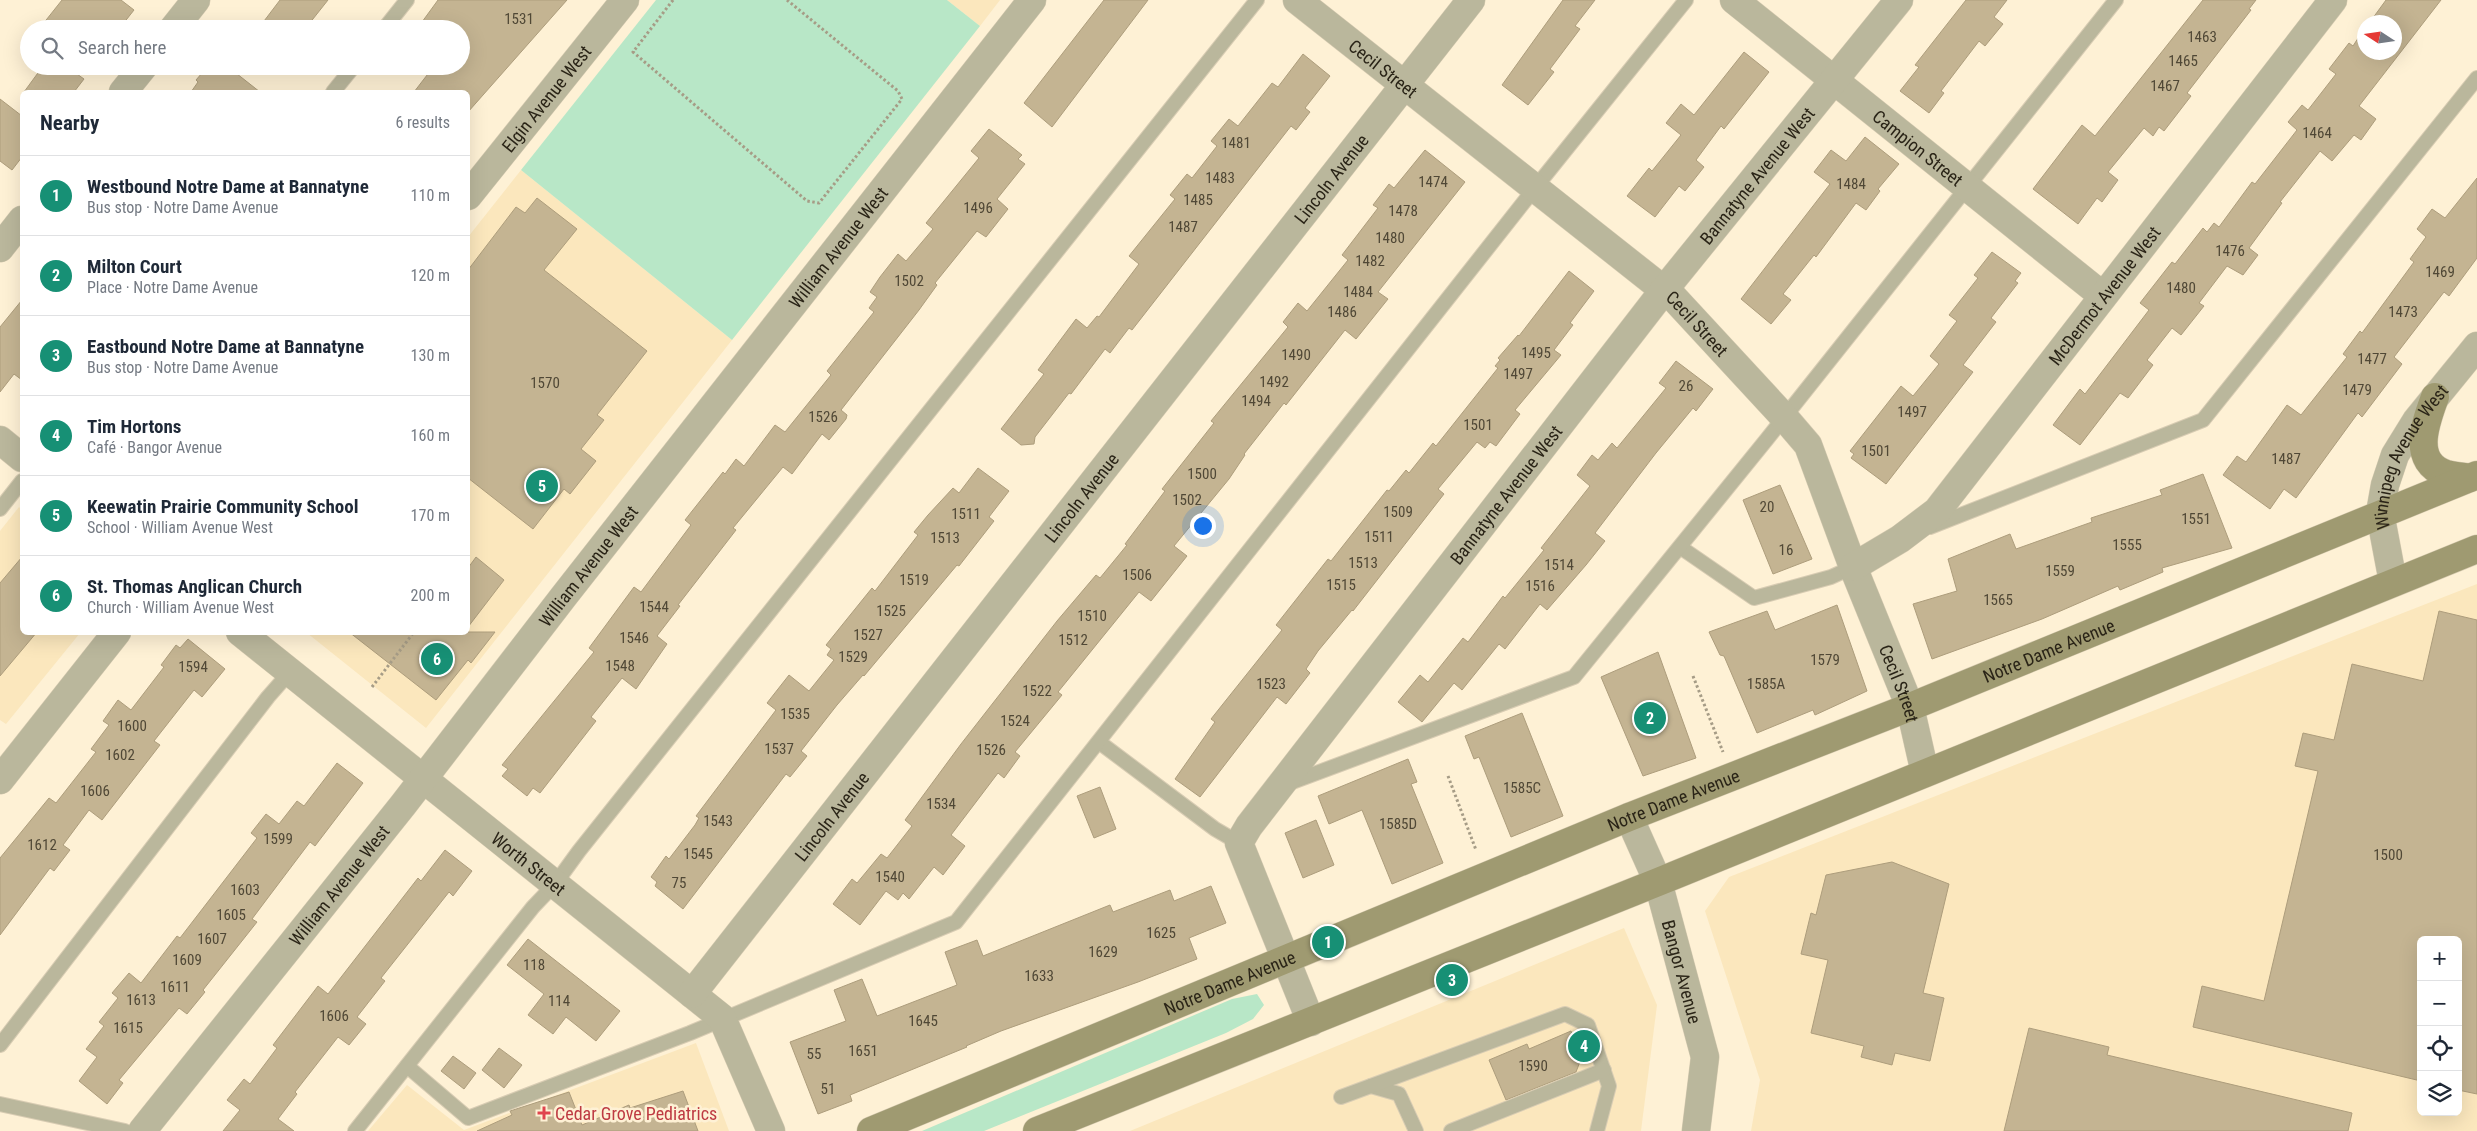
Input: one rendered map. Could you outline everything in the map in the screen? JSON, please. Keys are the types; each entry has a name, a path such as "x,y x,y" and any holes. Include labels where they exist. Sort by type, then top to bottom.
{"main road":[{"path":"2434,397 2423,429 2422,443 2429,461 2445,473 2473,476"},
{"name":"Notre Dame Avenue","path":"871,1131 1629,817 1910,707 2473,476"},
{"path":"1037,1131 1658,882 2393,582 2474,552"}],"street":[{"path":"181,20 196,0"},
{"name":"Elgin Avenue West","path":"470,194 625,0"},
{"name":"William Avenue West","path":"142,1131 423,779 570,588 1032,0"},
{"name":"Cecil Street","path":"1297,0 1674,298 1808,445 1853,567 1910,707 1926,773"},
{"name":"Lincoln Avenue","path":"692,994 1471,0"},
{"name":"Campion Street","path":"1734,0 1834,82 2104,296"},
{"name":"Bannatyne Avenue West","path":"1239,843 1249,826 1282,786 1664,290 1899,0"},
{"name":"McDermot Avenue West","path":"1853,567 1900,539 1937,511 2333,0"},
{"path":"125,90 137,75"},
{"path":"0,248 20,223"},
{"name":"Winnipeg Avenue West","path":"2393,582 2380,513 2385,486 2395,455 2416,421 2434,397 2477,346"},
{"path":"0,440 20,456"},
{"path":"0,780 114,635"},
{"name":"Worth Street","path":"244,635 722,1018 771,1131"},
{"name":"Bangor Avenue","path":"1629,817 1658,882 1705,1057 1696,1131"},
{"path":"1239,843 1311,1022"}],"lane":[{"path":"391,20 407,0"},
{"path":"355,1131 533,907 555,884 585,843 1257,0"},
{"path":"407,1066 468,1118 690,1033 722,1018 956,922 1535,188 1686,0"},
{"path":"1282,786 1574,677 1680,547 2116,0"},
{"path":"335,90 347,75"},
{"path":"1900,539 2204,420 2477,78"},
{"path":"0,509 20,484"},
{"path":"1680,547 1754,598 1831,578 1853,567"},
{"path":"0,1045 262,705 290,672"},
{"path":"1099,742 1215,829 1239,843"},
{"path":"1341,1097 1565,1014 1588,1024 1609,1086 1597,1131"},
{"path":"1450,1131 1604,1070"},
{"path":"1370,1086 1399,1094 1416,1131"},
{"path":"0,1104 126,1131"}],"path":[{"path":"673,0 633,52 807,201 819,203 902,99 898,91 787,0"},
{"path":"372,687 412,635"},
{"path":"1693,676 1724,753"},
{"path":"1448,776 1477,852"}],"shaded area":[{"path":"947,0 1000,0 980,26"},
{"path":"521,170 732,340 426,728 310,635 470,635 470,234"},
{"path":"19,507 20,635 78,635 6,724 0,720 0,531"},
{"path":"2477,584 2477,1131 1751,1131 1760,1080 1705,911 1729,877"},
{"path":"1624,928 1657,1005 1641,1131 1130,1131"},
{"path":"696,1043 729,1131 368,1131 407,1085 464,1130"}],"green space":[{"path":"656,0 947,0 980,26 732,340 521,170"},
{"path":"1257,994 1264,1005 1253,1019 1226,1033 984,1131 922,1131 1232,999"}],"building":[{"path":"62,0 121,0 134,10 126,20 46,20"},
{"path":"280,0 328,0 312,20 265,20"},
{"path":"438,0 567,0 470,110 470,90 416,90 427,75 470,75 470,20 423,20"},
{"path":"1104,0 1148,0 1052,127 1024,103"},
{"path":"1563,0 1595,0 1575,26 1580,29 1550,69 1554,72 1528,105 1502,85"},
{"path":"1966,0 2007,0 1994,17 2003,24 1985,46 1979,41 1941,91 1944,93 1929,113 1900,91 1919,67 1915,65"},
{"path":"2203,0 2256,0 2249,9 2251,10 2187,93 2191,96 2164,131 2159,127 2153,136 2144,128 2108,172 2118,180 2102,202 2097,198 2078,224 2033,189 2082,125 2095,136"},
{"path":"2386,0 2441,0 2402,50 2402,15 2375,15"},
{"path":"2357,40 2357,60 2395,60 2359,106 2376,119 2361,140 2354,135 2332,161 2320,151 2280,202 2282,203 2249,248 2258,255 2243,275 2227,266 2199,303 2204,306 2181,335 2172,328 2147,360 2153,365 2128,398 2120,393 2080,445 2053,425 2080,389 2085,394 2149,310 2140,303 2172,262 2175,264 2203,228 2207,232 2214,223 2219,227 2252,182 2255,184 2297,130 2288,122 2302,105 2308,110 2336,74 2329,69 2349,43 2353,46"},
{"path":"1744,52 1769,72 1724,129 1721,126 1696,160 1704,167 1685,191 1679,186 1655,217 1627,196 1649,168 1652,171 1681,135 1666,123 1681,104 1694,115"},
{"path":"1303,54 1330,76 1305,108 1310,112 1296,130 1291,126 1132,330 1129,328 1110,353 1105,349 1035,437 1034,444 1021,445 1001,429 1044,374 1038,370 1076,319 1087,328 1097,316 1099,317 1139,264 1129,256 1175,199 1170,195 1187,174 1192,178 1217,146 1211,141 1229,119 1238,126 1272,83 1278,87"},
{"path":"36,75 78,75 84,79 76,90 25,90"},
{"path":"200,75 238,75 257,90 192,90 198,82 196,80"},
{"path":"0,99 20,114 20,160 12,170 0,161"},
{"path":"989,129 1022,155 1018,159 1025,164 997,199 1008,209 986,237 977,231 935,283 937,285 919,310 841,410 847,415 846,419 829,440 822,434 792,474 783,467 733,528 736,530 678,605 680,606 657,636 667,644 636,689 622,678 591,717 596,721 540,793 533,788 527,796 502,776 508,769 502,765 594,652 589,648 634,587 641,592 691,525 685,520 723,472 725,474 736,459 744,466 775,425 785,432 831,375 827,371 874,312 869,308 877,297 870,292 898,254 906,261 933,229 926,223 979,158 971,151"},
{"path":"1865,137 1899,164 1878,189 1880,191 1866,210 1856,203 1816,257 1814,255 1783,294 1791,300 1771,324 1741,299 1830,184 1814,172 1831,150 1846,161"},
{"path":"1425,150 1465,182 1378,292 1388,299 1356,339 1345,330 1286,405 1284,403 1244,454 1229,479 1174,546 1187,556 1151,601 1139,592 1058,692 1062,695 1015,752 1020,756 1004,778 998,773 951,835 965,846 943,875 934,867 909,899 903,893 898,900 886,891 860,925 833,904 852,879 857,883 881,854 887,858 912,826 905,820 961,744 1057,621 1096,575 1100,578 1127,545 1125,544 1165,491 1162,489 1214,423 1211,421 1288,327 1283,322 1298,303 1307,311 1348,260 1342,255 1378,208 1373,205 1389,184 1394,188"},
{"path":"2477,178 2477,258 2449,296 2444,292 2394,357 2402,364 2362,417 2358,413 2296,498 2284,489 2270,509 2223,475 2237,456 2246,462 2287,405 2301,415 2347,357 2343,354 2360,331 2362,333 2414,262 2410,259 2426,237 2417,229 2432,209 2445,218"},
{"path":"537,198 577,229 544,270 647,351 597,415 604,420 581,449 596,461 570,494 564,489 533,529 470,480 470,267 516,207 525,213"},
{"path":"1992,252 2021,273 2015,281 2018,283 1991,318 1996,322 1963,365 1973,372 1886,484 1851,458 1854,454 1850,451 1901,386 1913,396 1939,364 1930,356 1957,321 1949,315 1978,278 1974,275"},
{"path":"1569,271 1594,291 1570,323 1573,325 1554,350 1561,355 1515,410 1520,414 1496,446 1490,442 1485,448 1477,442 1438,489 1444,494 1353,611 1318,651 1306,669 1310,673 1286,704 1277,697 1200,797 1175,779 1215,722 1211,719 1282,630 1276,625 1328,559 1331,561 1387,490 1389,491 1406,470 1409,473 1433,443 1436,446 1498,368 1495,366 1500,360 1498,358 1519,336"},
{"path":"20,302 20,378 14,374 0,392 0,327"},
{"path":"1676,361 1713,389 1696,411 1693,408 1656,453 1595,533 1605,541 1547,610 1540,604 1505,649 1499,644 1462,690 1454,683 1422,722 1398,702 1420,675 1428,682 1463,638 1468,642 1503,596 1505,598 1544,550 1541,548 1590,486 1577,475 1592,455 1598,460 1612,443 1617,448 1666,388 1659,383"},
{"path":"978,468 1009,491 989,517 994,521 959,566 957,565 864,676 837,705 801,751 807,756 790,777 786,774 683,909 655,886 657,882 651,877 666,856 669,859 695,825 699,818 696,816 776,710 767,703 789,675 809,691 834,660 827,655 831,649 826,645 872,588 875,591 918,535 914,532 928,515 953,488 959,493"},
{"path":"2203,474 2232,548 2162,568 2163,572 2120,590 2118,586 2042,619 1932,659 1913,604 1957,591 1948,559 2010,534 2016,549 2092,522 2091,518 2162,495 2160,490"},
{"path":"1780,485 1812,559 1773,574 1743,500"},
{"path":"476,557 504,580 470,624 470,565"},
{"path":"20,559 20,635 34,635 0,676 0,583"},
{"path":"1837,605 1867,691 1815,715 1813,710 1757,733 1724,656 1720,655 1709,632 1767,611 1775,630"},
{"path":"2439,611 2477,620 2477,1094 2462,1091 2462,936 2417,936 2417,1080 2193,1027 2202,986 2264,1001 2318,771 2295,766 2303,733 2334,740 2352,664 2423,681"},
{"path":"470,632 495,632 471,663 468,660 436,700 353,635 470,635"},
{"path":"188,639 225,669 202,697 194,690 154,741 160,745 102,820 89,810 63,845 70,850 54,871 50,868 0,935 0,858 49,798 56,803 96,752 91,749 109,725 103,721 118,700 131,710 164,667 161,665 176,645 180,648"},
{"path":"1658,652 1696,758 1643,776 1601,677"},
{"path":"1522,713 1563,816 1511,837 1479,757 1474,759 1465,736"},
{"path":"1408,759 1417,782 1411,784 1443,863 1392,884 1362,810 1329,824 1318,796"},
{"path":"337,763 363,783 315,846 310,842 252,919 257,922 203,990 205,992 187,1014 179,1008 119,1080 123,1083 107,1104 79,1081 97,1057 86,1049 104,1026 99,1022 118,998 112,993 129,973 141,983 177,936 180,938 257,838 251,833 266,814 279,824 297,801 304,806"},
{"path":"1100,787 1116,829 1094,838 1077,796"},
{"path":"1316,820 1334,865 1303,878 1285,833"},
{"path":"445,850 472,871 453,896 449,892 381,978 385,981 357,1017 366,1024 349,1045 338,1037 295,1092 297,1094 278,1119 294,1131 223,1131 240,1110 227,1100 244,1079 250,1084 277,1048 273,1045 318,986 328,994 418,878 421,881"},
{"path":"1892,862 1949,884 1923,993 1944,998 1930,1061 1895,1053 1892,1065 1861,1057 1864,1046 1811,1033 1828,960 1801,954 1811,913 1816,915 1826,875"},
{"path":"1211,886 1226,923 1189,938 1197,959 1001,1031 850,1095 852,1101 818,1114 790,1042 846,1021 834,990 862,979 877,1016 957,985 945,952 977,940 983,956 1110,905 1113,912 1170,890 1174,901"},
{"path":"528,939 620,1011 596,1041 566,1017 553,1034 528,1015 544,994 507,965"},
{"path":"2029,1028 2109,1047 2107,1055 2352,1113 2348,1131 2004,1131"},
{"path":"1571,1031 1581,1059 1576,1072 1506,1100 1489,1060 1527,1044 1529,1049"},
{"path":"499,1048 522,1065 504,1088 482,1070"},
{"path":"453,1056 476,1073 464,1089 441,1071"},
{"path":"683,1091 698,1131 477,1131 512,1115 510,1111 569,1092 582,1125 629,1105 630,1108"}],"place":[{"name":"Keewatin Prairie Community School","path":"542,486"},
{"name":"St. Thomas Anglican Church","path":"437,659"},
{"name":"Milton Court","path":"1650,718"},
{"name":"Westbound Notre Dame at Bannatyne","path":"1328,942"},
{"name":"Eastbound Notre Dame at Bannatyne","path":"1452,980"},
{"name":"Tim Hortons","path":"1584,1046"},
{"name":"Cedar Grove Pediatrics","path":"544,1113"}]}
